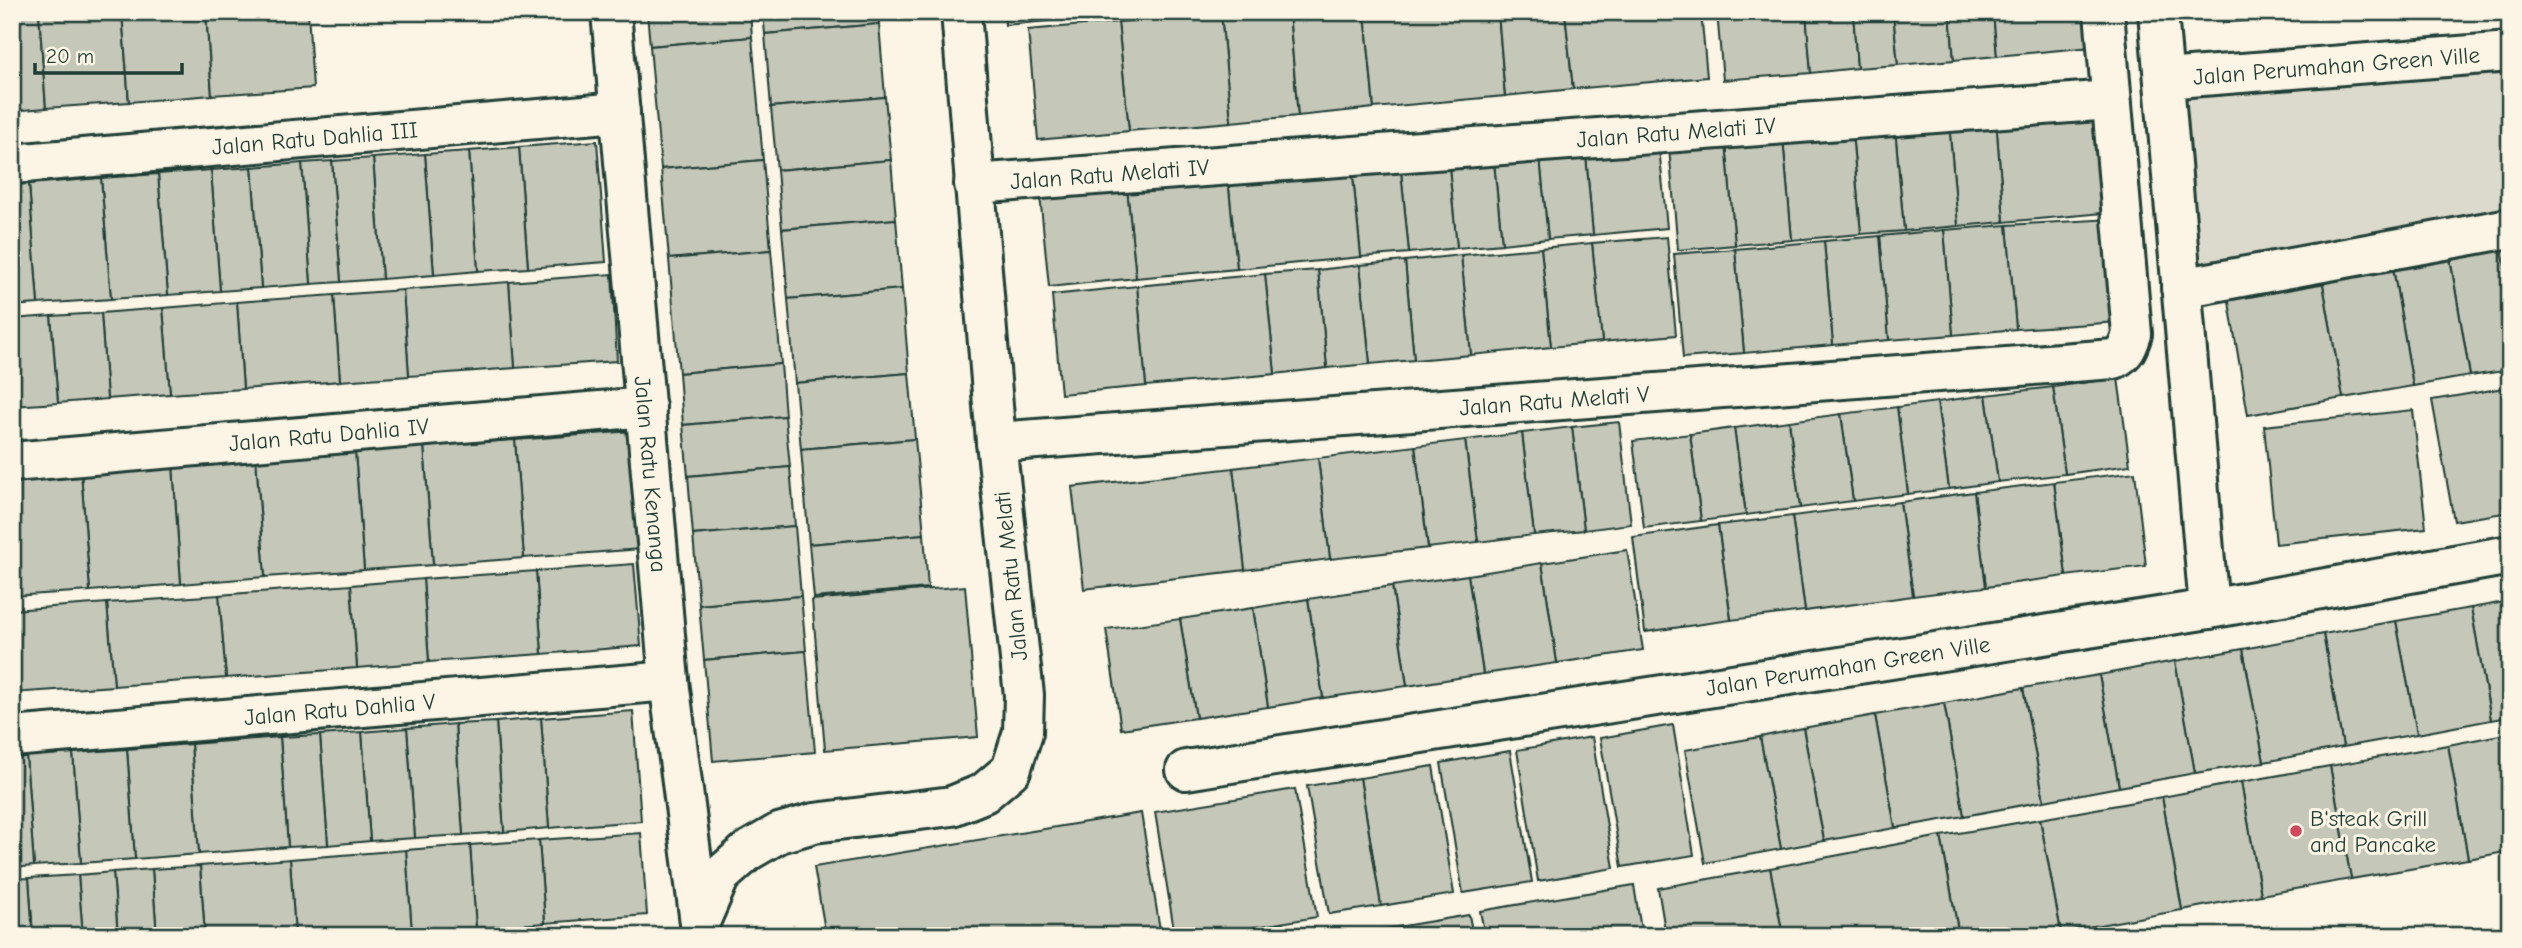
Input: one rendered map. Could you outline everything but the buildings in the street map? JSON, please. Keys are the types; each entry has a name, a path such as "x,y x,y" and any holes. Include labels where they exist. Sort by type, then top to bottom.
{"street":[{"name":"Jalan Ratu Kenanga","path":"611,12 669,681 701,929"},
{"name":"Jalan Ratu Melati","path":"701,929 720,876 748,851 779,833 814,822 952,806 985,793 1011,769 1023,732 1024,695 996,442 961,12"},
{"path":"2104,12 2111,100"},
{"path":"2158,12 2209,609"},
{"name":"Jalan Perumahan Green Ville","path":"2164,79 2510,52"},
{"name":"Jalan Ratu Melati IV","path":"974,184 2111,100"},
{"name":"Jalan Ratu Melati V","path":"996,442 2114,359 2123,355 2132,334 2111,100"},
{"name":"Jalan Ratu Dahlia III","path":"12,164 620,112"},
{"path":"2181,288 2510,228"},
{"name":"Jalan Ratu Dahlia IV","path":"12,461 646,407"},
{"name":"Jalan Perumahan Green Ville","path":"1186,771 2209,609 2510,555"},
{"name":"Jalan Ratu Dahlia V","path":"12,737 669,681"}],"shaded area":[{"path":"2510,56 2510,217 2199,270 2184,83"}],"place":[{"name":"B'steak Grill and Pancake","path":"2296,831"}]}
